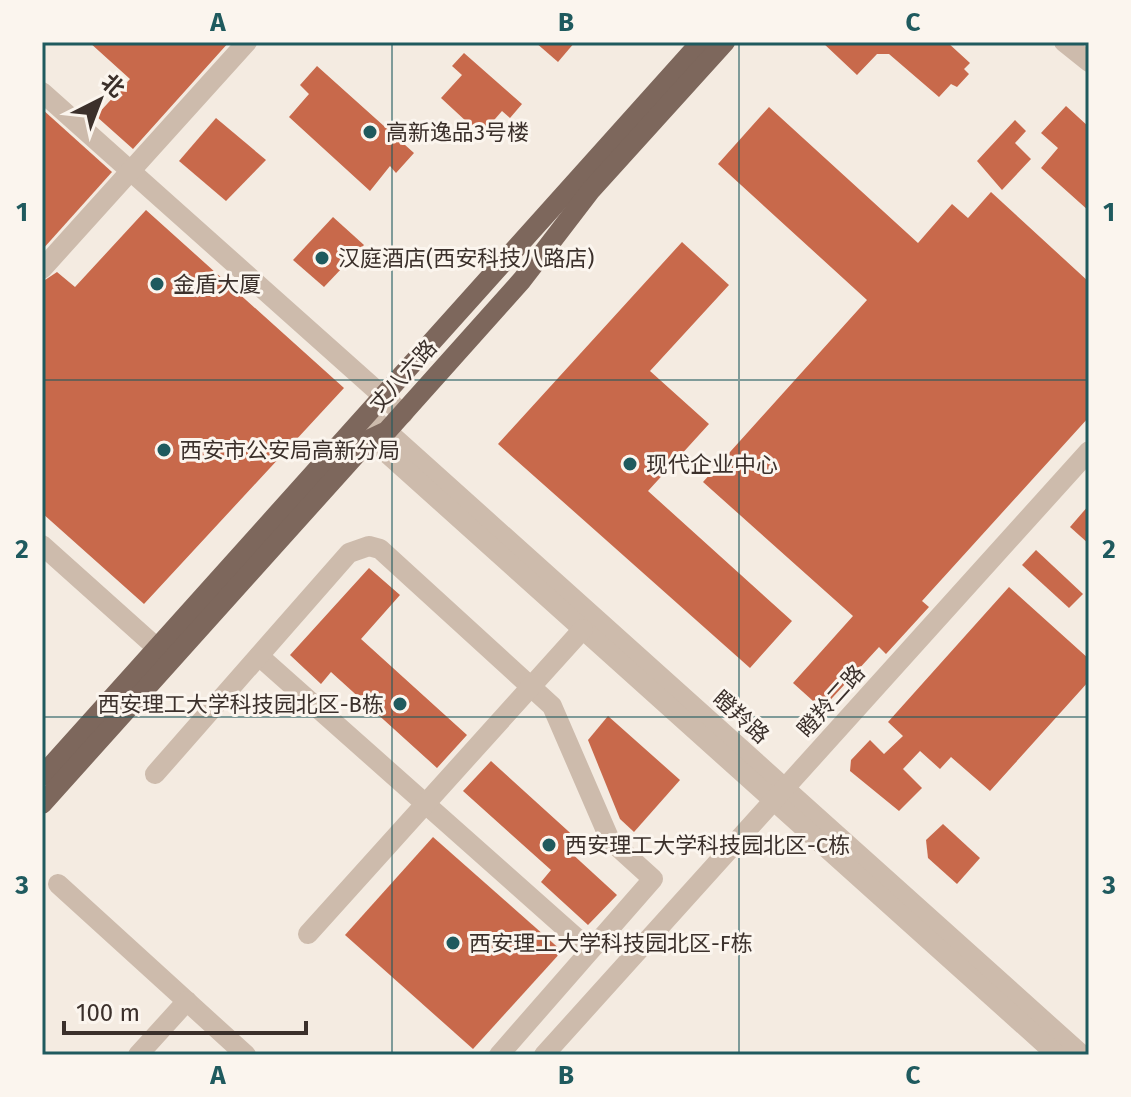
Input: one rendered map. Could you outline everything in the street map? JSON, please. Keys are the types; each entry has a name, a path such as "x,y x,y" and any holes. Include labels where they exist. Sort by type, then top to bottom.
{"main road":[{"name":"丈八六路","path":"42,804 371,428 384,398 701,42"},
{"name":"丈八六路","path":"42,776 157,648 371,428 403,414 522,280 591,190 725,42"}],"street":[{"path":"42,269 247,42"},
{"path":"1064,42 1089,62"},
{"path":"42,92 403,414"},
{"name":"瞪羚路","path":"371,428 583,629 780,794 1082,1055"},
{"name":"瞪羚路","path":"371,428 780,794 1057,1055"},
{"name":"瞪羚二路","path":"544,1055 1089,451"},
{"path":"42,545 157,648"},
{"path":"155,774 349,553 369,546 380,549 533,685 552,706 610,840 653,879 499,1055"},
{"path":"308,934 583,629"},
{"path":"259,656 590,950"},
{"path":"58,884 246,1055"},
{"path":"138,1055 187,1001"}],"building":[{"path":"89,42 229,42 133,149 96,116 130,79"},
{"path":"535,42 575,42 558,62"},
{"path":"822,42 947,42 970,63 964,69 969,74 957,87 951,84 939,97 889,54 877,54 857,75"},
{"path":"464,53 522,104 510,118 502,111 481,135 441,98 462,75 452,66"},
{"name":"高新逸品3号楼","path":"317,66 414,153 396,173 390,166 370,191 289,117 309,94 300,85"},
{"path":"1066,106 1089,127 1089,211 1041,168 1058,148 1041,133"},
{"path":"769,107 918,243 952,204 968,218 991,192 1089,282 1089,417 922,601 929,607 886,654 879,647 822,709 793,683 853,616 703,482 867,300 718,164"},
{"path":"42,109 112,172 42,250"},
{"path":"216,118 266,160 226,201 179,161"},
{"path":"1015,120 1026,131 1015,143 1031,159 1002,190 977,161"},
{"name":"西安市公安局高新分局","path":"146,210 344,388 144,604 42,513 42,282 57,272 75,287"},
{"path":"333,217 364,245 324,287 293,260"},
{"name":"现代企业中心","path":"682,242 729,285 650,371 709,424 648,491 792,621 750,668 498,444"},
{"path":"1089,505 1089,544 1070,527"},
{"path":"1036,550 1083,594 1069,608 1022,565"},
{"path":"369,568 400,595 361,639 467,735 437,768 331,672 321,684 290,655"},
{"path":"1009,587 1089,659 1089,681 990,791 951,757 940,769 920,751 903,769 922,788 899,811 850,771 851,760 870,740 884,754 903,736 888,722"},
{"path":"608,716 680,780 634,832 620,819 588,740"},
{"name":"西安理工大学科技园北区-C栋","path":"491,761 578,840 569,851 617,895 588,925 541,882 551,870 463,791"},
{"path":"943,824 980,858 957,884 928,858 926,840"},
{"name":"西安理工大学科技园北区-F栋","path":"433,837 562,951 473,1049 345,935"}],"place":[{"name":"高新逸品3号楼","path":"370,132"},
{"name":"汉庭酒店(西安科技八路店)","path":"322,258"},
{"name":"金盾大厦","path":"157,284"},
{"name":"西安市公安局高新分局","path":"164,450"},
{"name":"现代企业中心","path":"630,464"},
{"name":"西安理工大学科技园北区-B栋","path":"400,704"},
{"name":"西安理工大学科技园北区-C栋","path":"549,845"},
{"name":"西安理工大学科技园北区-F栋","path":"453,943"}]}
